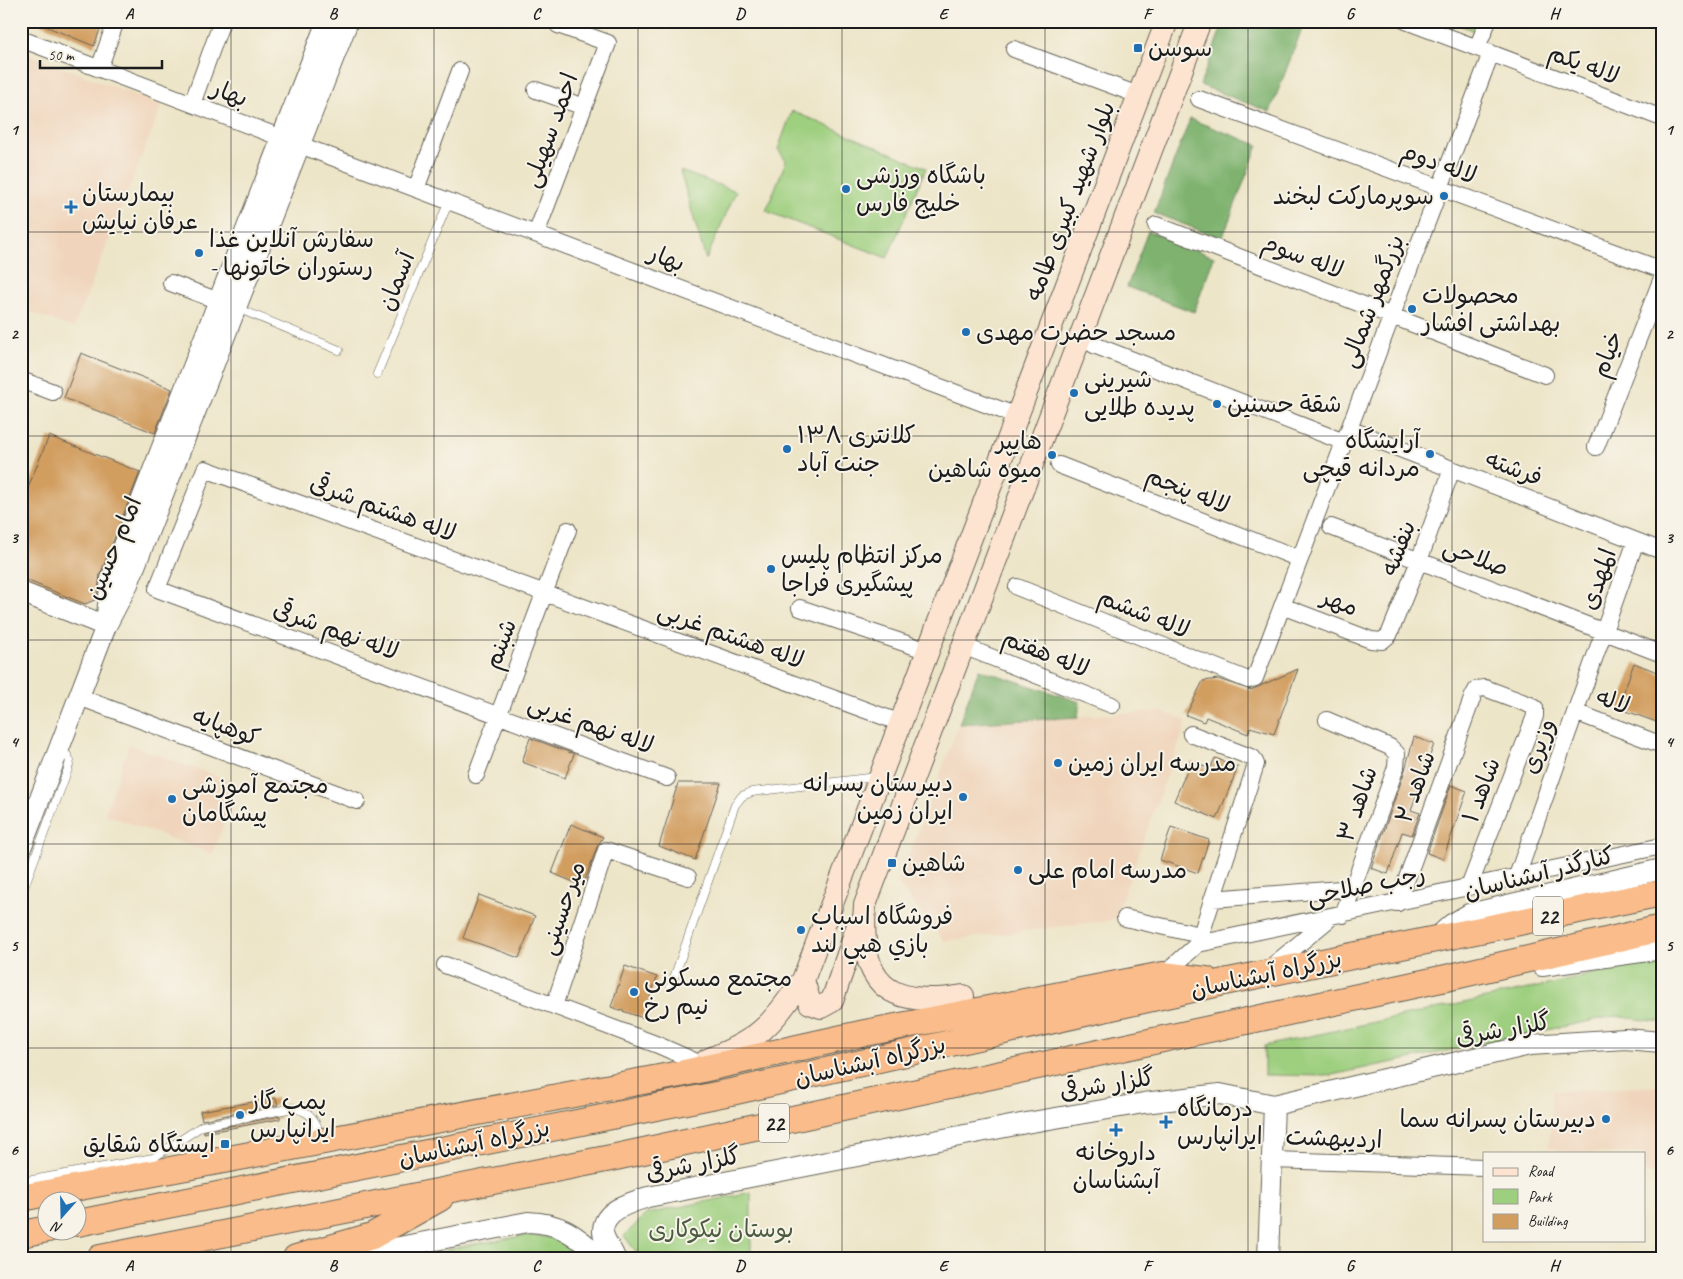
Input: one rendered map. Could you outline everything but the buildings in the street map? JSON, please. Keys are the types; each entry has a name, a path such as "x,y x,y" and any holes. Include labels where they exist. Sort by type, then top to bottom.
{"highway":[{"name":"بزرگراه آبشناسان","path":"88,1222 736,1091 1224,982 1662,893"},
{"name":"بزرگراه آبشناسان","path":"100,1258 620,1156 1446,978 1662,928"},
{"path":"963,996 1107,968 1224,982"},
{"path":"21,1198 303,1145 1163,975"},
{"path":"296,1258 372,1236 463,1186"},
{"path":"21,1234 38,1231"}],"main road":[{"name":"بلوار شهید کبیری طامه","path":"689,1069 757,1037 772,1022 803,980 1167,21"},
{"path":"803,980 810,1004 821,1007 832,1001 865,905 1197,23"},
{"path":"865,905 862,933 864,949 868,965 881,983 900,994 915,998 963,996"}],"street":[{"path":"99,69 116,21"},
{"path":"192,104 222,21"},
{"path":"291,141 327,21"},
{"path":"291,141 348,21"},
{"name":"لاله یکم","path":"1406,21 1662,118"},
{"name":"بزرگمهر شمالی","path":"1255,678 1440,188 1484,51 1488,21"},
{"path":"1656,21 1662,24"},
{"name":"احمد سهیلی","path":"536,234 608,43 558,25"},
{"name":"بهار","path":"21,40 1016,416"},
{"path":"1014,49 1138,95"},
{"path":"416,189 460,71"},
{"path":"536,90 584,107"},
{"name":"لاله دوم","path":"1199,99 1662,270"},
{"name":"امام حسین","path":"21,848 106,626 111,579 227,305 291,141"},
{"name":"لاله سوم","path":"1156,225 1545,375"},
{"name":"خیام","path":"1596,447 1662,278"},
{"path":"171,283 227,305"},
{"name":"فرشته","path":"1094,344 1346,435 1452,469 1662,551"},
{"path":"21,380 53,392"},
{"name":"لاله پنجم","path":"1059,465 1300,559"},
{"name":"لاله هشتم شرقی","path":"157,590 205,469 544,592"},
{"name":"بنفشه","path":"1382,641 1389,635 1419,561 1452,469"},
{"name":"صلاحی","path":"1331,527 1662,654"},
{"name":"شبنم","path":"476,775 568,530"},
{"name":"المهدی","path":"1604,632 1636,541"},
{"name":"لاله ششم","path":"1017,587 1248,680 1255,678"},
{"name":"لاله نهم شرقی","path":"157,590 498,716"},
{"path":"21,592 106,626"},
{"name":"لاله هشتم غربی","path":"544,592 900,723"},
{"name":"مهر","path":"1282,606 1371,640 1382,641"},
{"path":"800,608 928,651"},
{"name":"وزیری","path":"1517,876 1604,632"},
{"name":"لاله هفتم","path":"963,646 1112,705"},
{"name":"شاهد ۱","path":"1469,887 1535,716 1535,708 1485,688 1477,689"},
{"name":"شاهد ۲","path":"1398,903 1477,689"},
{"name":"کوهپایه","path":"79,697 357,801"},
{"name":"لاله","path":"1576,712 1662,745"},
{"name":"لاله نهم غربی","path":"498,716 666,778"},
{"name":"شاهد ۳","path":"1327,720 1390,747 1397,754 1396,767 1353,888 1337,916"},
{"path":"1125,918 1199,939 1256,764 1253,758 1191,734"},
{"name":"رجب صلاحی","path":"1131,1003 1163,975 1199,939 1337,916 1662,846"},
{"name":"میرحسینی","path":"554,1006 606,850 688,878"},
{"name":"کنارگذر آبشناسان","path":"1435,939 1452,924 1469,914 1662,869"},
{"path":"1212,900 1353,888"},
{"path":"1262,974 1337,916"},
{"path":"1446,978 1621,957 1662,949"},
{"path":"445,965 554,1006 689,1069"},
{"name":"گلزار شرقی","path":"615,1258 605,1239 604,1223 610,1214 620,1208 648,1197 1026,1123 1144,1103 1220,1094 1274,1105 1530,1045 1625,1039 1662,1042"},
{"path":"1268,1258 1274,1105"},
{"name":"اردیبهشت","path":"1272,1160 1483,1167"},
{"path":"343,1258 528,1222 546,1223 572,1233 602,1258"}],"lane":[{"name":"آسمان","path":"377,374 449,201"},
{"path":"227,305 339,350"},
{"path":"21,895 68,769 70,761 67,755 59,754 56,757"},
{"path":"671,986 735,805 742,796 752,792 880,777"},
{"path":"21,1182 153,1158 202,1126 293,1108 303,1110 311,1116 317,1126 316,1133 303,1145"}],"shaded area":[{"name":"بيمارستان عرفان نيايش","path":"21,52 162,105 74,328 21,309"},
{"path":"1160,711 1187,721 1114,920 944,941 898,884 959,724"},
{"name":"مجتمع آموزشی پیشگامان","path":"129,745 239,784 212,854 105,814"},
{"name":"دبیرستان پسرانه سما","path":"1662,1086 1662,1177 1646,1173 1646,1152 1567,1152 1549,1147 1552,1091"}],"green space":[{"path":"1224,21 1305,21 1270,112 1200,85"},
{"path":"1450,21 1478,21 1474,31"},
{"name":"باشگاه ورزشی خلیج فارس","path":"792,111 926,168 887,258 766,211 786,161 778,149"},
{"path":"1190,119 1258,145 1222,239 1154,213"},
{"path":"680,171 736,191 706,260"},
{"path":"1148,231 1214,257 1194,312 1127,287"},
{"path":"979,669 1080,702 1078,717 959,724"},
{"path":"1662,956 1662,1022 1614,1016 1327,1076 1264,1075 1264,1046 1565,981"},
{"name":"بوستان نیکوکاری","path":"751,1192 751,1258 641,1258 624,1236 646,1214"},
{"path":"528,1235 544,1236 557,1240 580,1258 412,1258 469,1245"}],"place":[{"name":"سوسن","path":"1138,48"},
{"name":"باشگاه ورزشی خلیج فارس","path":"846,189"},
{"name":"سوپرمارکت لبخند","path":"1444,196"},
{"name":"بيمارستان عرفان نيايش","path":"71,207"},
{"name":"سفارش آنلاین غذا - رستوران خاتونها","path":"199,253"},
{"name":"محصولات بهداشتی افشار","path":"1412,309"},
{"name":"مسجد حضرت مهدی","path":"966,332"},
{"name":"شيرينی پديده طلايی","path":"1074,393"},
{"name":"شقة حسنين","path":"1217,404"},
{"name":"کلانتری ۱۳۸ جنت آباد","path":"787,449"},
{"name":"آرایشگاه مردانه قیچی","path":"1430,454"},
{"name":"هایپر میوه شاهین","path":"1052,455"},
{"name":"مرکز انتظام پلیس پیشگیری فراجا","path":"771,569"},
{"name":"مدرسه ایران زمین","path":"1058,763"},
{"name":"دبیرستان پسرانه ایران زمین","path":"963,797"},
{"name":"مجتمع آموزشی پیشگامان","path":"172,799"},
{"name":"شاهین","path":"892,863"},
{"name":"مدرسه امام علی","path":"1018,870"},
{"name":"فروشگاه اسباب بازي هپي لند","path":"801,930"},
{"name":"مجتمع مسکونی نیم رخ","path":"634,992"},
{"name":"پمپ گاز ایرانپارس","path":"240,1115"},
{"name":"دبیرستان پسرانه سما","path":"1606,1119"},
{"name":"درمانگاه ایرانپارس","path":"1166,1122"},
{"name":"داروخانه آبشناسان","path":"1116,1130"},
{"name":"ایستگاه شقایق","path":"225,1144"}]}
